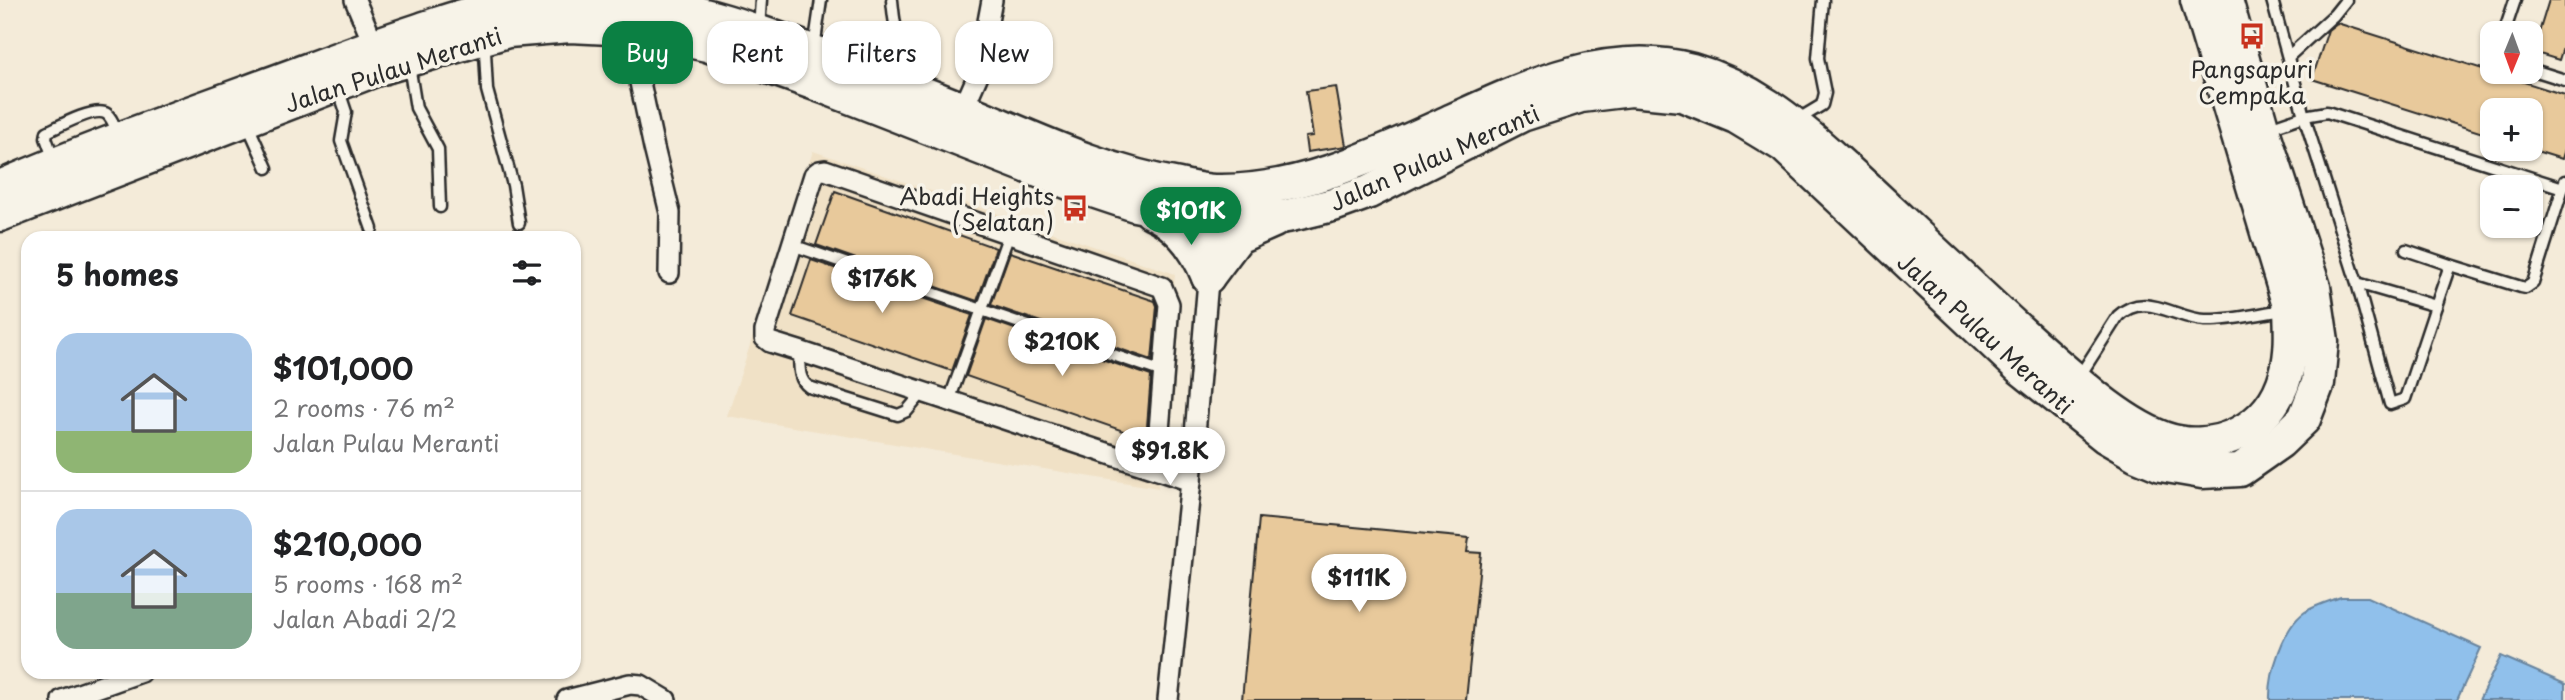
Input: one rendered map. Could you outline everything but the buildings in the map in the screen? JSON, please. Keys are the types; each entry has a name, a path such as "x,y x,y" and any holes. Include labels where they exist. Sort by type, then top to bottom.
{"main road":[{"name":"Jalan Pulau Meranti","path":"808,50 911,88 1078,158 1141,178 1214,206 1318,176 1437,128 1514,91 1572,73 1632,63 1690,69 1749,92 1794,122 1907,222 1949,266 2099,399 2134,424 2162,438 2190,443 2224,440 2252,427 2274,403 2286,376 2291,344 2290,309 2197,0"},
{"name":"Jalan Pulau Meranti","path":"0,187 120,138 374,45 471,13 563,1 626,10 707,46 757,62 1072,184 1135,205 1214,206 1287,216 1333,205 1369,192 1522,115 1581,96 1631,90 1682,95 1736,117 1784,146 2019,367 2106,437 2161,466 2202,472 2229,471 2240,470 2280,442 2304,419 2318,383 2322,341 2314,286 2263,130 2226,0"},
{"name":"Jalan Pulau Meranti","path":"0,215 337,84 481,38 508,31 570,26 657,3 720,21"},
{"path":"1135,205 1162,217 1174,226 1194,248 1208,278 1238,237 1287,216"}],"street":[{"path":"355,0 374,45"},
{"path":"963,109 978,75 992,0"},
{"path":"626,10 651,136 670,214 672,237 669,273"},
{"path":"1156,469 1169,304 1162,286 825,170 814,175 765,338 770,342 1191,481"},
{"path":"1168,700 1191,481 1214,206"},
{"path":"62,700 121,679"},
{"path":"567,700 630,684 640,692 666,700"}],"lane":[{"path":"759,21 761,0"},
{"path":"814,52 821,0"},
{"path":"892,0 899,41 903,50 918,63 911,88"},
{"path":"1794,122 1822,106 1825,93 1818,58 1823,0"},
{"path":"2272,0 2304,116 2357,283 2390,404 2405,400 2450,265"},
{"path":"2288,57 2334,15 2346,0"},
{"path":"2508,21 2515,0"},
{"path":"481,38 485,51 487,90 513,185 519,223"},
{"path":"408,61 416,108 438,149 440,207"},
{"path":"2543,73 2565,80"},
{"path":"337,84 346,112 341,141 372,229"},
{"path":"2263,130 2304,116 2327,112 2564,185 2533,284 2530,286 2521,287 2406,250"},
{"path":"245,119 267,168"},
{"path":"949,401 1009,234"},
{"path":"792,245 1163,372"},
{"path":"2357,283 2436,306"},
{"path":"2077,380 2118,316 2135,305 2161,308 2203,320 2290,309"},
{"path":"799,351 800,375 804,384 809,387 898,415 906,411 923,392"}],"shaded area":[{"path":"813,151 1175,274 1158,488 727,416"}],"water":[{"path":"2341,597 2368,597 2481,648 2457,700 2270,700 2275,665 2290,628 2305,612"},
{"path":"2501,656 2565,684 2565,700 2479,700"}],"place":[{"name":"Pangsapuri Cempaka","path":"2252,36"},
{"name":"Abadi Heights (Selatan)","path":"1075,208"}]}
